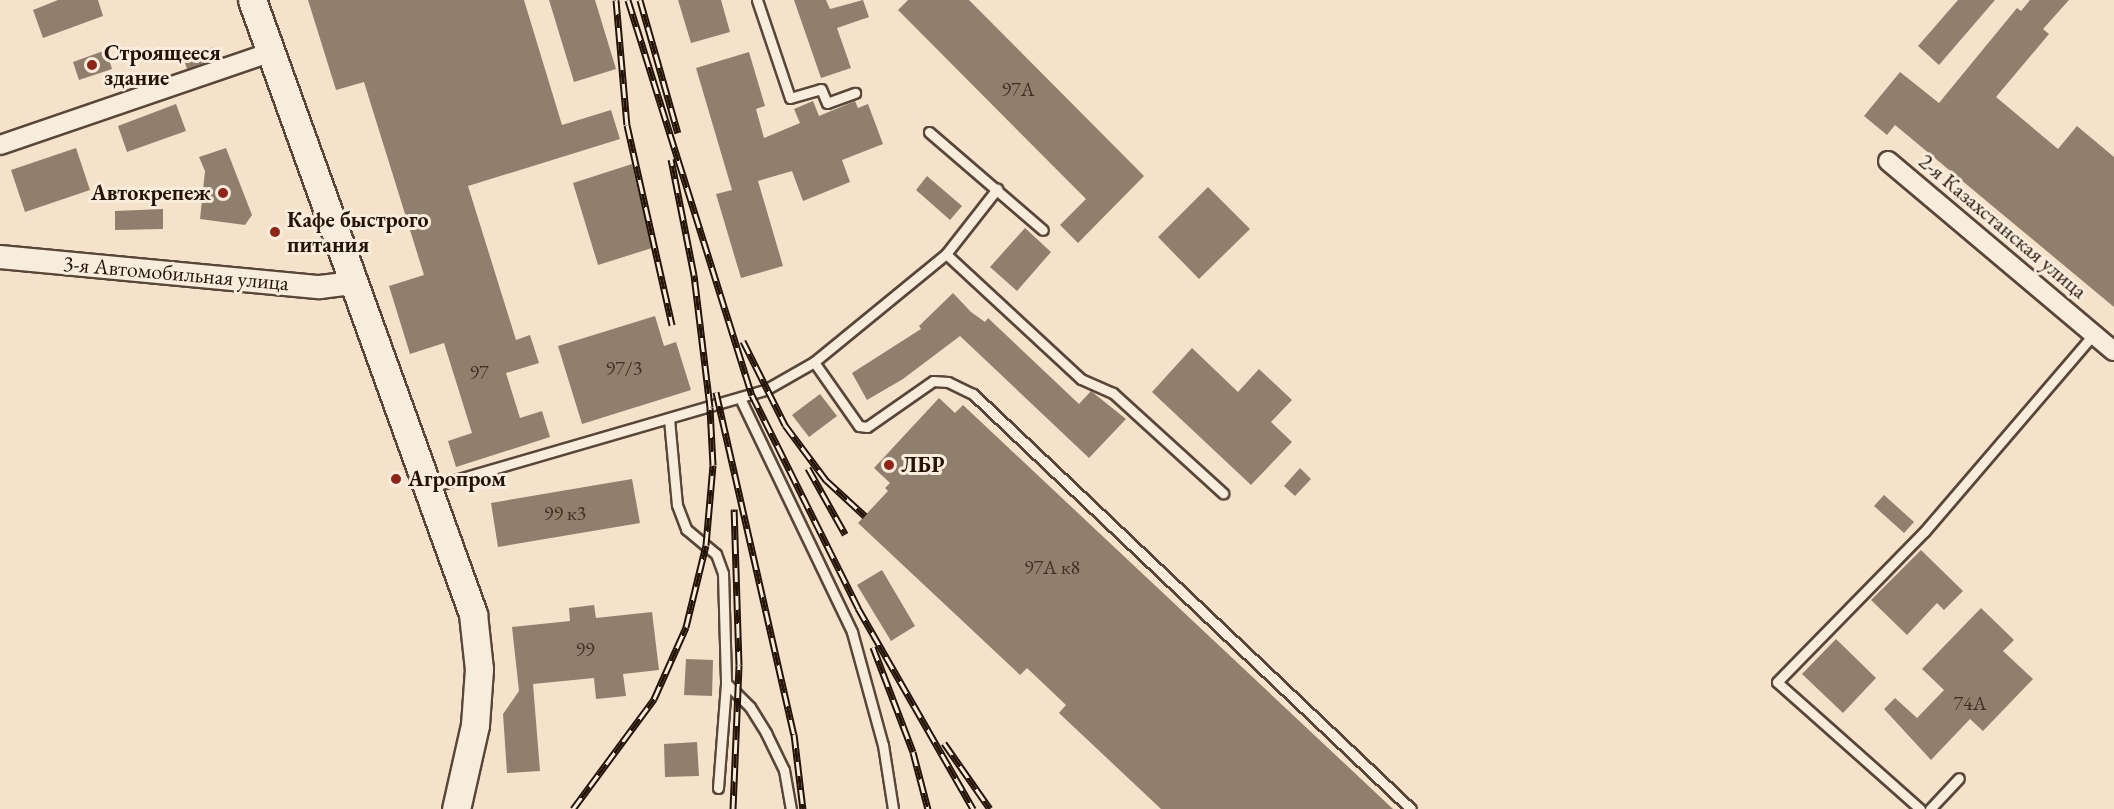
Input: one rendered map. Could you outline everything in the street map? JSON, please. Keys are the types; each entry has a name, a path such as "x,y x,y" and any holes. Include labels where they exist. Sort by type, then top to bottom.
{"main road":[{"path":"252,0 473,614 479,669 475,726 456,809"}],"street":[{"path":"0,145 271,52"},
{"name":"2-я Казахстанская улица","path":"1888,162 2114,351"},
{"name":"3-я Автомобильная улица","path":"0,257 320,287 352,283"}],"lane":[{"path":"757,0 790,98 821,89 827,103 855,93"},
{"path":"929,132 1043,230"},
{"path":"426,488 765,390 814,362 946,254 997,189"},
{"path":"946,254 1081,379 1113,393 1223,493"},
{"path":"1920,809 1777,682 1924,532 2094,334"},
{"path":"814,362 860,426 867,427 933,381 948,381 973,394 1411,809"},
{"path":"740,398 852,632 883,745 893,809"},
{"path":"669,419 677,505 686,529 716,554 723,573 726,683 718,788"},
{"path":"726,683 750,707 766,734 784,770 790,809"},
{"path":"1930,809 1959,778"}],"building":[{"path":"58,0 98,0 103,16 43,38 33,10"},
{"path":"308,0 524,0 562,125 611,110 620,139 468,186 516,340 530,335 539,363 506,373 520,418 542,411 550,437 456,467 448,441 472,433 444,343 410,354 389,286 424,275 364,82 336,90"},
{"path":"549,0 595,0 616,69 574,82"},
{"path":"678,0 721,0 730,32 691,43"},
{"path":"794,0 826,0 830,9 863,0 869,17 837,28 851,68 821,78"},
{"path":"908,0 969,0 1144,176 1078,243 1060,225 1086,199 898,10"},
{"path":"1958,0 1995,0 1939,65 1918,46"},
{"path":"2030,0 2069,0 2043,29 2049,34 1996,97 2058,149 2077,126 2114,157 2114,307 1895,125 1887,135 1864,116 1900,72 1939,103 2017,8 2021,11"},
{"path":"213,47 218,58 187,69 184,60"},
{"name":"Строящееся здание","path":"106,50 112,69 79,80 73,62"},
{"path":"749,52 765,106 756,109 764,138 800,123 794,109 813,101 819,116 855,101 858,108 868,104 883,144 842,160 850,182 803,201 792,171 758,181 783,266 741,278 716,194 732,190 696,68"},
{"path":"176,104 186,131 127,152 118,126"},
{"path":"76,148 90,190 25,212 11,170"},
{"name":"Автокрепеж","path":"226,148 252,215 245,225 200,219 205,171 199,157"},
{"path":"632,164 652,248 598,265 573,183"},
{"path":"927,176 962,206 950,220 916,190"},
{"path":"1208,187 1250,229 1199,279 1158,237"},
{"path":"163,209 163,229 115,230 115,211"},
{"path":"1025,228 1051,252 1017,291 990,267"},
{"path":"953,293 971,312 985,322 988,318 1079,404 1091,391 1126,419 1089,458 960,336 903,379 867,400 852,373 921,329 919,326"},
{"path":"655,316 664,346 676,342 691,390 582,424 558,346"},
{"path":"1192,348 1238,392 1259,369 1292,400 1271,422 1292,442 1251,485 1152,392"},
{"path":"820,394 837,416 809,437 792,415"},
{"path":"939,398 955,413 963,405 1393,809 1161,809 1059,713 1066,705 1027,668 1020,675 858,523 888,491 885,488 890,483 874,468"},
{"path":"1300,468 1311,479 1295,496 1284,486"},
{"path":"632,479 640,523 498,547 491,503"},
{"path":"1884,495 1914,522 1904,533 1874,506"},
{"path":"1921,550 1963,591 1944,610 1937,603 1907,635 1871,600"},
{"path":"882,570 915,626 891,641 857,585"},
{"path":"594,605 596,618 652,612 659,670 623,674 626,696 596,699 594,678 533,684 540,771 507,773 503,714 519,691 512,627 570,621 569,608"},
{"path":"1981,608 2014,640 2003,651 2033,679 1983,731 1970,719 1931,760 1884,709 1895,698 1917,718 1944,690 1922,669"},
{"path":"1836,639 1876,678 1843,713 1802,674"},
{"path":"686,659 713,660 712,696 684,695"},
{"path":"697,742 699,776 665,777 664,744"}],"railway":[{"path":"616,0 627,125 672,325"},
{"path":"628,0 752,395 858,608 973,809"},
{"path":"640,0 678,133"},
{"path":"573,809 654,699 686,627 706,545 713,465 710,407 694,275 671,159"},
{"path":"743,341 785,425 826,480 865,516"},
{"path":"716,392 794,734 803,809"},
{"path":"808,468 845,534"},
{"path":"733,809 739,665 734,509"},
{"path":"873,647 913,752 928,809"},
{"path":"944,743 990,809"}],"place":[{"name":"Строящееся здание","path":"92,65"},
{"name":"Автокрепеж","path":"223,193"},
{"name":"Кафе быстрого питания","path":"275,232"},
{"name":"ЛБР","path":"889,465"},
{"name":"Агропром","path":"396,479"}]}
